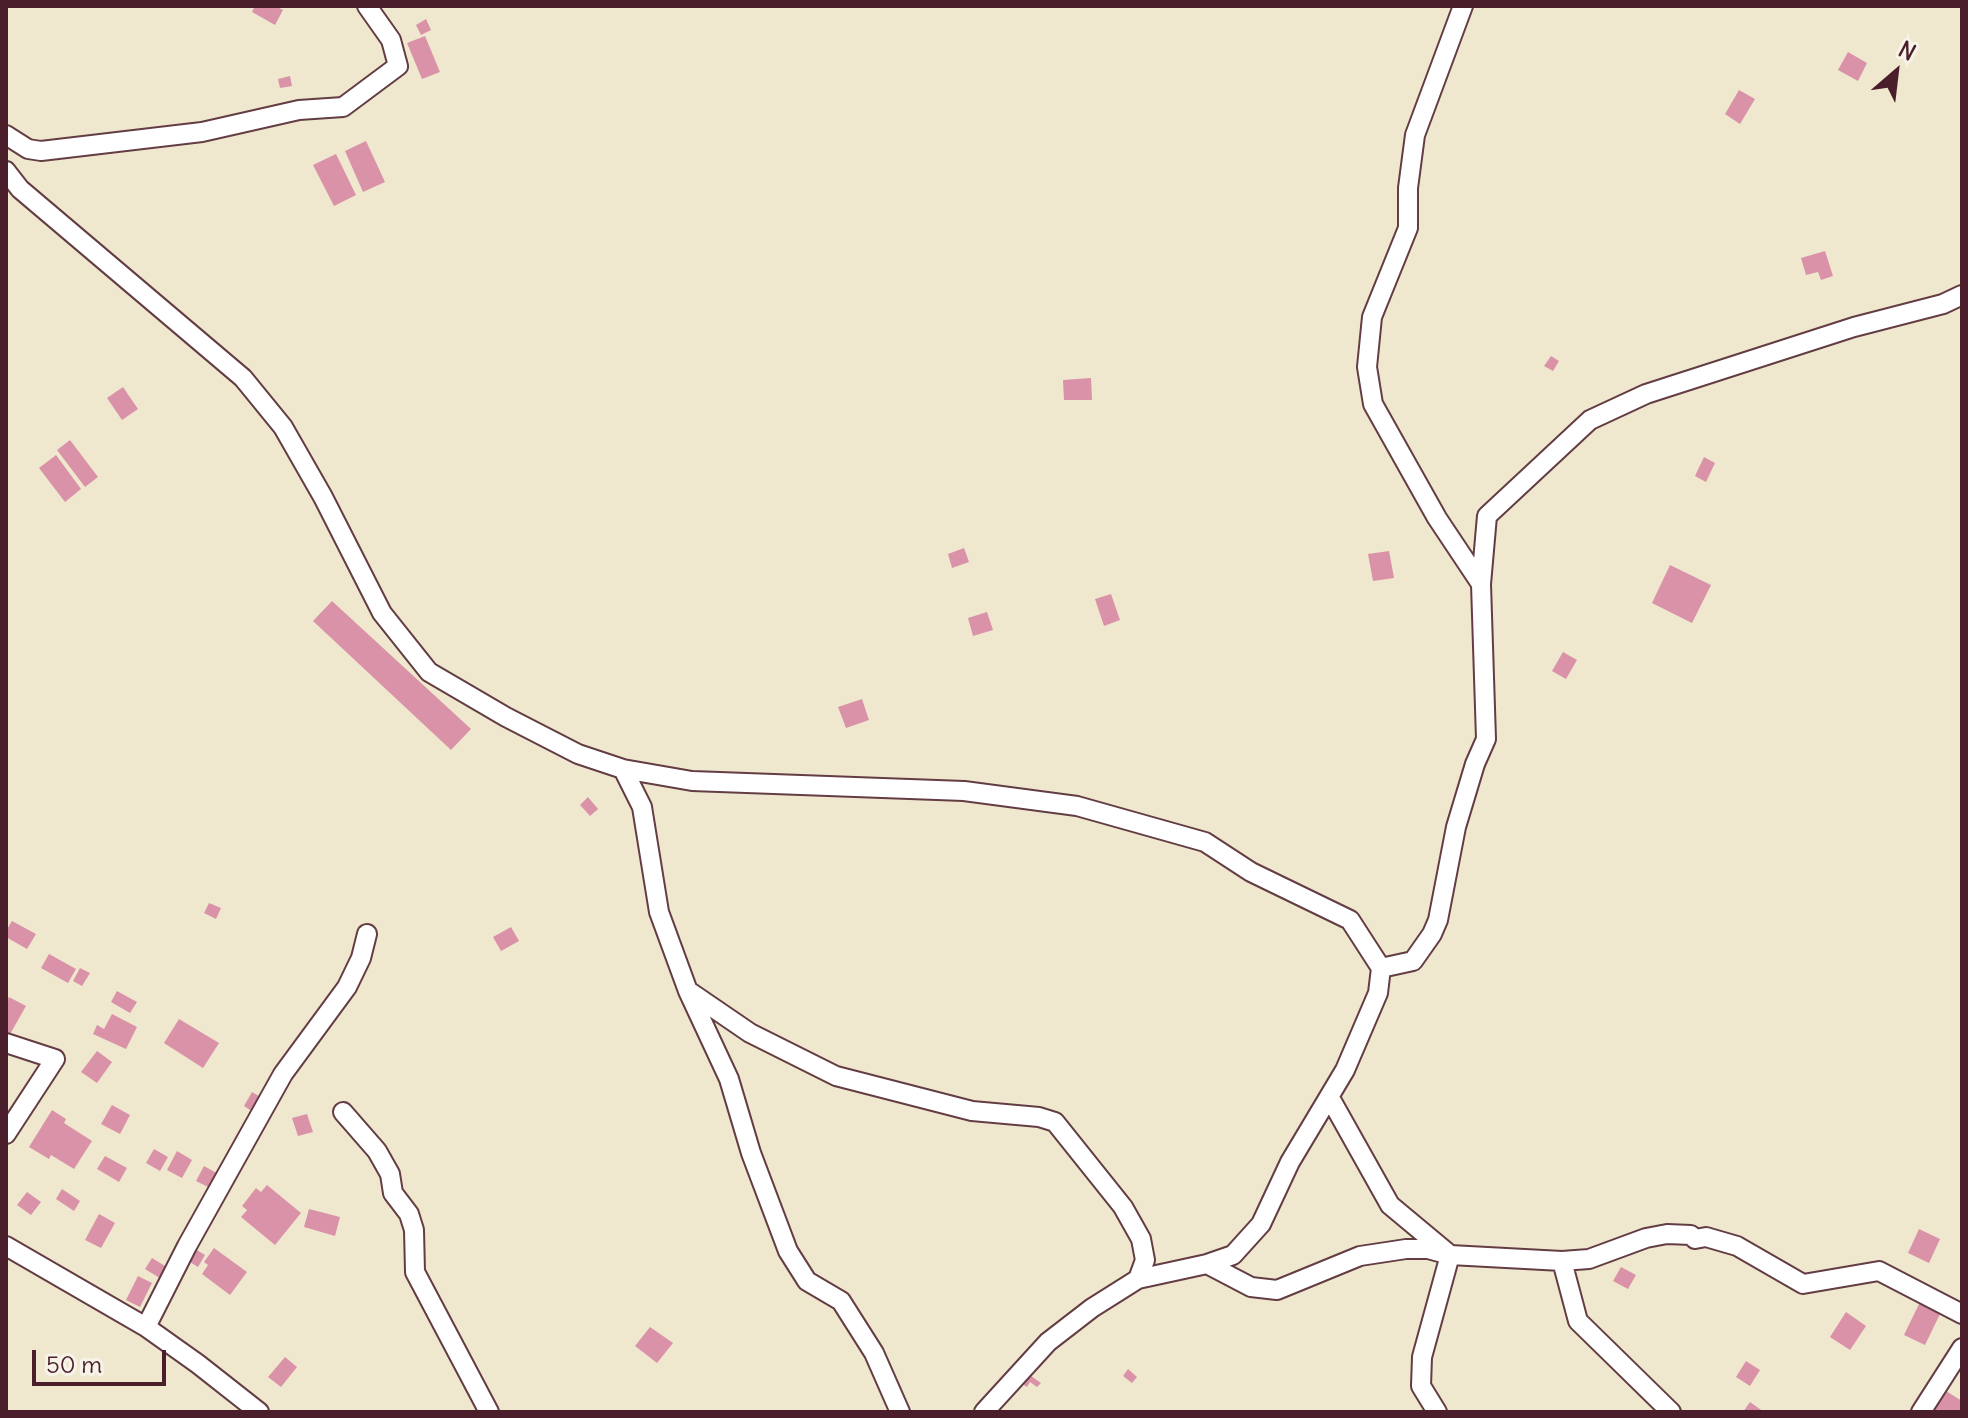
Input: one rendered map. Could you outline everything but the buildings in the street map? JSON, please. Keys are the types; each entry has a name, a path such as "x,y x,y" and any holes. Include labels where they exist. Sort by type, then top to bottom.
{"street":[{"path":"6,135 28,149 41,151 202,132 299,110 343,107 398,66 391,40 367,6"},
{"path":"1463,6 1415,135 1408,188 1408,228 1372,317 1367,367 1373,404 1437,518 1481,584"},
{"path":"6,171 20,189 243,378 283,427 323,497 382,613 429,672 506,717 578,754 623,769 692,781 964,791 1077,806 1205,842 1251,872 1350,920 1381,968 1378,993 1330,1098 1308,1128 1261,1224 1233,1255 1138,1279 1092,1308 1048,1342 984,1412"},
{"path":"1381,968 1413,961 1432,934 1443,897 1447,860 1456,827 1486,739 1481,584 1487,516 1590,420 1646,394 1854,327 1943,304 1962,295"},
{"path":"623,769 642,807 659,912 688,991 729,1079 751,1153 788,1251 807,1281 841,1301 874,1353 900,1412"},
{"path":"146,1327 187,1246 283,1074 347,987 361,958 367,934"},
{"path":"688,991 750,1033 836,1076 972,1111 1039,1117 1055,1122 1123,1207 1141,1239 1145,1260 1138,1279"},
{"path":"6,1043 55,1059 6,1134"},
{"path":"1330,1098 1390,1205 1450,1255"},
{"path":"343,1112 377,1151 390,1174 393,1193 409,1214 414,1230 415,1272 489,1412"},
{"path":"1207,1264 1251,1287 1277,1290 1360,1256 1406,1249 1428,1249 1450,1255 1562,1261 1589,1259 1646,1238 1667,1234 1691,1235 1695,1239 1714,1239 1737,1246 1803,1284 1879,1271 1962,1314"},
{"path":"6,1246 146,1327 259,1412"},
{"path":"1437,1412 1421,1386 1422,1357 1450,1255"},
{"path":"1562,1261 1578,1321 1671,1412"},
{"path":"1921,1412 1962,1348"}]}
